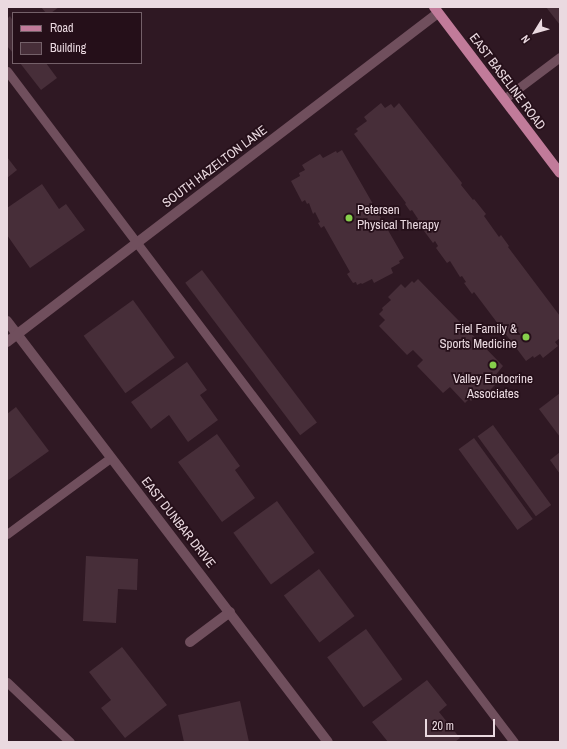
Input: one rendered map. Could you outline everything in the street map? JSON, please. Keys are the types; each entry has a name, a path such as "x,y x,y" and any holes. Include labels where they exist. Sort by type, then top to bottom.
{"main road":[{"name":"EAST BASELINE ROAD","path":"436,10 560,173"}],"street":[{"name":"SOUTH HAZELTON LANE","path":"7,342 136,244 436,10"},
{"name":"EAST DUNBAR DRIVE","path":"7,321 328,742"},
{"path":"190,642 230,612"}],"lane":[{"path":"504,99 560,57"},
{"path":"7,71 136,244 514,742"},
{"path":"7,534 110,458"},
{"path":"7,682 70,742"}],"building":[{"path":"41,7 59,7 52,12 45,12"},
{"path":"546,7 560,7 560,25"},
{"path":"10,16 12,19 12,52 7,46 7,19"},
{"path":"21,64 47,64 57,78 41,90"},
{"path":"381,103 385,108 391,104 394,108 399,103 462,183 461,185 486,214 484,216 499,237 501,235 509,246 508,247 560,316 560,338 555,342 558,346 543,358 540,354 534,358 533,356 526,361 474,292 472,294 464,283 466,282 462,276 460,277 450,261 447,263 436,248 438,246 435,241 433,243 421,227 423,226 417,220 418,219 412,210 410,211 405,204 406,203 354,134 358,131 356,129 367,121 364,117"},
{"name":"Petersen Physical Therapy","path":"342,150 404,258 399,261 400,263 391,268 393,273 374,283 372,279 362,284 357,285 356,282 353,283 347,274 350,272 324,226 321,228 315,212 313,214 309,203 307,204 305,200 302,202 291,181 300,176 299,173 305,170 302,165 320,154 323,158 336,151 337,153"},
{"path":"7,157 17,170 7,178"},
{"path":"42,184 59,209 66,204 85,230 30,268 7,235 7,208"},
{"path":"202,270 317,423 300,435 185,283"},
{"path":"418,279 503,366 494,377 498,382 483,397 479,393 471,401 469,399 465,403 450,387 443,393 417,366 423,360 413,350 407,355 379,326 385,320 379,314 383,310 382,308 391,300 388,297 401,284 405,288 412,281 414,283"},
{"path":"133,300 175,357 125,393 84,336"},
{"path":"187,362 207,390 200,395 218,420 188,442 169,415 151,429 131,402"},
{"path":"560,393 560,437 539,409"},
{"path":"16,407 49,451 7,481 7,414"},
{"path":"493,425 551,505 536,516 478,436"},
{"path":"217,434 240,466 235,470 255,498 222,522 178,462"},
{"path":"474,438 533,519 517,530 459,449"},
{"path":"560,452 560,474 550,460"},
{"path":"277,501 315,553 271,585 233,533"},
{"path":"86,556 138,559 137,590 118,589 116,623 83,621"},
{"path":"319,569 355,616 319,643 284,595"},
{"path":"366,629 402,679 364,707 327,657"},
{"path":"122,647 167,705 125,738 101,708 111,700 89,672"},
{"path":"427,680 447,705 439,712 460,738 455,742 388,742 372,722"},
{"path":"240,701 249,742 184,742 178,715"}],"place":[{"name":"Petersen Physical Therapy","path":"349,218"},
{"name":"Fiel Family & Sports Medicine","path":"526,337"},
{"name":"Valley Endocrine Associates","path":"493,365"}]}
